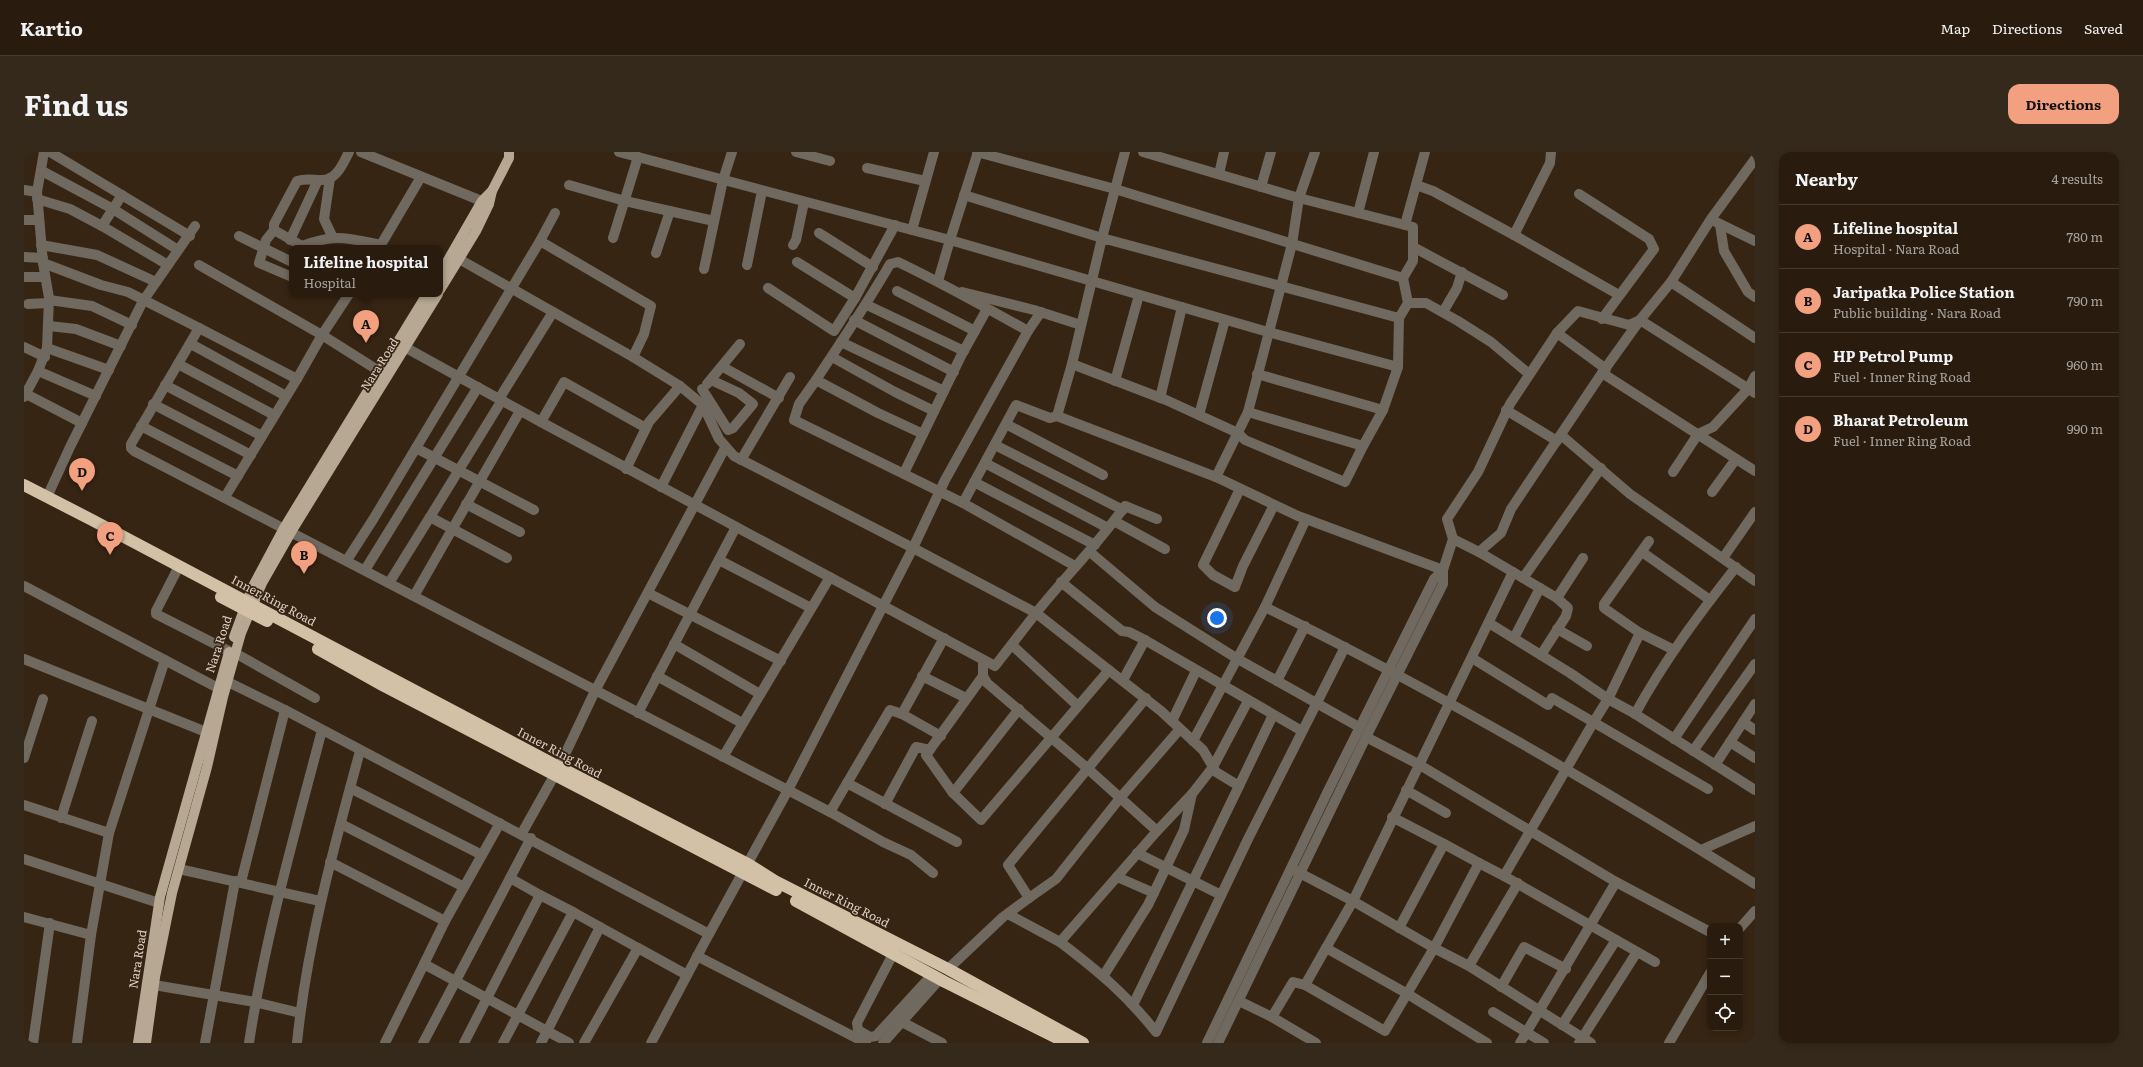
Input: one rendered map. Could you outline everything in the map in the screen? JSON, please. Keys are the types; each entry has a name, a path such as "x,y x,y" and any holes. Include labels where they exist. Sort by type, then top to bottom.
{"highway":[{"name":"Inner Ring Road","path":"24,485 248,607 556,771 746,869 893,954 1066,1043"},
{"name":"Inner Ring Road","path":"24,493 104,532 176,572 248,607"},
{"name":"Inner Ring Road","path":"746,869 775,881 948,969 1083,1043"}],"main road":[{"path":"443,269 492,192 509,158 509,152"},
{"path":"443,285 459,260 486,202"},
{"name":"Nara Road","path":"288,530 401,345 426,297"},
{"name":"Nara Road","path":"138,1043 159,903 218,688 248,607 288,530 380,371 436,297"},
{"name":"Nara Road","path":"146,1043 158,956 179,869 208,766 228,682 232,652"}],"street":[{"path":"44,152 37,196 41,245 49,302 49,326 46,352 38,371 26,392 82,423"},
{"path":"50,152 190,236"},
{"path":"289,276 259,263 266,240 274,230 274,224 296,181 305,179 318,180 330,178 337,174 349,152"},
{"path":"361,152 486,202"},
{"path":"619,152 762,191 896,225 1225,320 1398,367"},
{"path":"704,269 723,180 732,152"},
{"path":"796,152 816,155 830,161"},
{"path":"912,230 934,152"},
{"path":"938,281 977,152 1115,189 1403,278"},
{"path":"1056,416 1072,364 1102,238 1125,152"},
{"path":"1072,364 1160,398 1238,433 1245,440 1346,482 1363,446 1383,410 1398,367 1399,318 1408,303 1403,278 1413,261 1413,227 1261,187 1219,174 1173,156 1143,152"},
{"path":"1219,174 1224,152"},
{"path":"1261,187 1271,152"},
{"path":"1216,477 1248,412 1292,244 1299,198 1314,152"},
{"path":"1358,213 1374,152"},
{"path":"1406,225 1425,152"},
{"path":"1514,235 1550,163 1551,152"},
{"path":"613,238 638,157"},
{"path":"1480,552 1501,533 1511,509 1604,371 1640,320 1671,282 1711,219 1753,165"},
{"path":"867,168 926,181"},
{"path":"42,171 113,209 178,250"},
{"path":"381,245 421,177"},
{"path":"330,178 324,219 333,238"},
{"path":"290,240 318,180"},
{"path":"569,185 625,201 714,221"},
{"path":"1416,185 1433,191 1619,295"},
{"path":"24,190 102,226 168,265"},
{"path":"747,265 762,191"},
{"path":"1579,194 1649,238 1654,249 1602,319"},
{"path":"102,226 122,195"},
{"path":"964,196 1102,238 1399,318"},
{"path":"793,245 796,240 804,202"},
{"path":"656,253 670,211"},
{"path":"346,560 512,289 555,213"},
{"path":"1711,219 1720,225 1755,241"},
{"path":"24,220 39,220"},
{"path":"768,288 834,331 855,298 896,225"},
{"path":"1720,225 1724,251 1748,292 1755,297"},
{"path":"47,497 82,423 144,300 178,250 190,236 195,226"},
{"path":"274,230 299,245"},
{"path":"819,233 873,267"},
{"path":"239,236 289,261"},
{"path":"307,245 320,239 341,237 376,245"},
{"path":"540,241 651,306 644,334 633,357"},
{"path":"41,245 97,255 156,282"},
{"path":"1413,247 1503,295"},
{"path":"24,257 43,261 101,285 128,292 297,379"},
{"path":"459,260 633,357 680,386 699,402 724,445 741,460 1036,613 1146,698 1203,750 1216,772 1239,786"},
{"path":"796,262 855,298"},
{"path":"1028,331 954,292 938,281 898,262 893,262 890,264 867,305 854,320 832,358 799,404 794,420 963,503 1075,566"},
{"path":"199,265 322,335 380,371"},
{"path":"1443,312 1457,288 1462,272"},
{"path":"24,278 45,277"},
{"path":"1671,282 1755,338"},
{"path":"897,290 975,331"},
{"path":"954,292 969,293 1041,312 1081,325"},
{"path":"1115,381 1139,295"},
{"path":"225,497 322,335 347,297"},
{"path":"28,304 49,302 92,306 132,325"},
{"path":"1408,303 1426,303 1443,312 1491,342 1529,374"},
{"path":"867,305 964,351"},
{"path":"1160,398 1182,307"},
{"path":"904,473 944,390 987,309"},
{"path":"1206,1043 1366,737 1434,579 1443,570 1453,539 1447,519 1478,472 1506,410 1557,333 1578,311 1602,319 1629,325 1640,320"},
{"path":"389,583 553,312"},
{"path":"651,1043 788,790 884,606 945,480 1028,331 1041,312"},
{"path":"854,320 954,372"},
{"path":"1199,415 1225,320"},
{"path":"1640,320 1753,391"},
{"path":"49,326 76,329 122,346"},
{"path":"199,328 191,344 153,404 131,444 130,448 134,451 830,812 883,842 911,855 933,873"},
{"path":"1557,333 1604,371 1755,471"},
{"path":"841,342 944,390"},
{"path":"191,344 286,396"},
{"path":"661,487 699,402 702,389 723,367 740,344"},
{"path":"401,345 626,469 944,638 983,661 995,666 1061,582 1092,548 1125,506 1157,519"},
{"path":"24,347 109,370"},
{"path":"832,358 934,411"},
{"path":"178,364 274,415"},
{"path":"723,367 778,398"},
{"path":"38,371 96,396"},
{"path":"1257,374 1383,410"},
{"path":"1673,472 1698,434 1713,427 1753,391 1755,376"},
{"path":"741,460 790,377"},
{"path":"711,380 739,393 753,404 733,428 728,430"},
{"path":"816,380 878,413 923,434"},
{"path":"541,422 564,382 646,428"},
{"path":"165,385 262,436"},
{"path":"626,469 646,428 680,386"},
{"path":"365,570 478,388"},
{"path":"423,1043 510,878 526,836 595,691 695,506 724,445 728,430 702,389"},
{"path":"153,404 251,455"},
{"path":"963,503 1016,404 1050,418 1056,416 1216,477 1306,519 1443,570"},
{"path":"1506,410 1559,438 1601,468 1630,494 1755,581"},
{"path":"414,596 520,411"},
{"path":"1248,412 1363,446"},
{"path":"1006,424 1103,475"},
{"path":"141,426 238,476"},
{"path":"994,445 1123,510"},
{"path":"416,448 534,510"},
{"path":"1712,492 1736,459"},
{"path":"985,463 1165,549"},
{"path":"1524,578 1601,468"},
{"path":"974,482 1092,548 1155,607 1236,658 1316,704 1360,727"},
{"path":"1240,489 1204,565 1213,575 1235,587 1243,566 1274,505"},
{"path":"466,504 520,532"},
{"path":"1723,558 1755,512"},
{"path":"430,517 507,558"},
{"path":"1194,741 1236,658 1265,607 1306,519"},
{"path":"638,713 736,528"},
{"path":"1453,539 1480,552 1524,578 1557,598 1568,608 1566,616 1541,655"},
{"path":"1649,542 1604,604 1604,608 1640,633 1674,650"},
{"path":"1642,552 1710,600"},
{"path":"1557,598 1583,558"},
{"path":"719,560 812,608"},
{"path":"1635,714 1655,676 1736,567"},
{"path":"176,572 156,611 156,614 232,652 316,698"},
{"path":"1305,985 1353,902 1392,817 1448,703 1472,658 1513,572"},
{"path":"722,757 781,661 830,577"},
{"path":"1061,582 1122,631 1129,632 1145,640 1196,671 1302,731"},
{"path":"24,586 218,688"},
{"path":"1514,638 1540,588"},
{"path":"648,593 781,661"},
{"path":"1265,607 1305,626 1448,703 1701,850 1755,884"},
{"path":"1674,739 1755,620"},
{"path":"1489,623 1755,790"},
{"path":"1277,681 1305,626"},
{"path":"1557,629 1587,646"},
{"path":"1504,876 1608,699 1640,633"},
{"path":"902,714 944,638"},
{"path":"1123,680 1145,640"},
{"path":"674,644 760,694"},
{"path":"1012,645 1078,706"},
{"path":"1008,914 1060,942 1104,975 1134,1004 1156,1032 1221,895 1345,647"},
{"path":"1472,658 1548,705 1552,698 1708,789"},
{"path":"24,659 206,732"},
{"path":"77,1043 91,935 109,833 165,660"},
{"path":"983,661 983,676 987,683 1087,768 1157,831"},
{"path":"1693,751 1755,664"},
{"path":"983,676 926,755 953,793 981,820 1050,737 1109,670"},
{"path":"1172,721 1196,671"},
{"path":"1218,1043 1239,1002 1295,871 1360,727 1394,673"},
{"path":"657,676 742,723"},
{"path":"922,676 966,698"},
{"path":"228,682 285,710 360,751 526,836 709,934"},
{"path":"1029,898 1008,865 1146,698"},
{"path":"24,758 43,699"},
{"path":"1060,942 1137,853 1192,794 1213,767 1248,701"},
{"path":"1715,765 1755,704"},
{"path":"953,793 1019,709"},
{"path":"205,1043 213,995 238,882 285,710"},
{"path":"830,812 890,710 902,714 941,736"},
{"path":"1134,1004 1273,715"},
{"path":"62,818 92,721"},
{"path":"1743,722 1755,730"},
{"path":"948,969 1008,914 1056,879 1120,798 1180,729"},
{"path":"249,1043 255,1002 280,892 322,730"},
{"path":"1366,737 1418,764 1616,882 1707,930"},
{"path":"1730,742 1755,758"},
{"path":"885,804 916,747 930,750"},
{"path":"297,1043 300,1013 320,901 360,751"},
{"path":"847,783 957,842"},
{"path":"350,788 482,855"},
{"path":"1406,790 1446,813"},
{"path":"1104,975 1154,893 1184,830 1192,794"},
{"path":"24,805 109,833"},
{"path":"1392,817 1518,883 1655,962"},
{"path":"385,1043 445,921 500,823"},
{"path":"341,824 464,887"},
{"path":"1701,850 1755,826"},
{"path":"1399,928 1444,844"},
{"path":"1137,853 1221,895"},
{"path":"24,859 100,882 159,903"},
{"path":"330,862 445,921"},
{"path":"1272,1017 1293,982 1305,985 1385,1031 1406,993 1434,948 1479,863"},
{"path":"179,869 320,901"},
{"path":"1295,871 1469,966 1501,988 1562,1024 1584,1041 1637,952"},
{"path":"1117,877 1154,893"},
{"path":"510,878 687,975"},
{"path":"1520,1043 1539,1010 1566,969 1616,882"},
{"path":"1469,966 1518,883"},
{"path":"464,1043 540,895"},
{"path":"1743,925 1755,911"},
{"path":"503,1043 573,912"},
{"path":"24,916 91,935"},
{"path":"33,1043 50,923"},
{"path":"541,1043 600,927"},
{"path":"1562,1024 1616,940"},
{"path":"1501,988 1524,947 1566,969"},
{"path":"584,1043 638,948"},
{"path":"1326,948 1406,993 1487,1043"},
{"path":"893,954 857,1023 858,1030 870,1037 876,1036 936,977"},
{"path":"697,956 866,1043"},
{"path":"424,964 488,997 569,1043"},
{"path":"883,1043 902,1022 936,977"},
{"path":"1669,1043 1707,978"},
{"path":"154,985 255,1002 300,1013"},
{"path":"1239,1002 1272,1017 1316,1043"},
{"path":"1493,1012 1544,1043"},
{"path":"902,1022 942,1043"}],"place":[{"name":"Lifeline hospital","path":"366,343"},
{"name":"Bharat Petroleum","path":"82,491"},
{"name":"HP Petrol Pump","path":"110,555"},
{"name":"Jaripatka Police Station","path":"304,574"}]}
